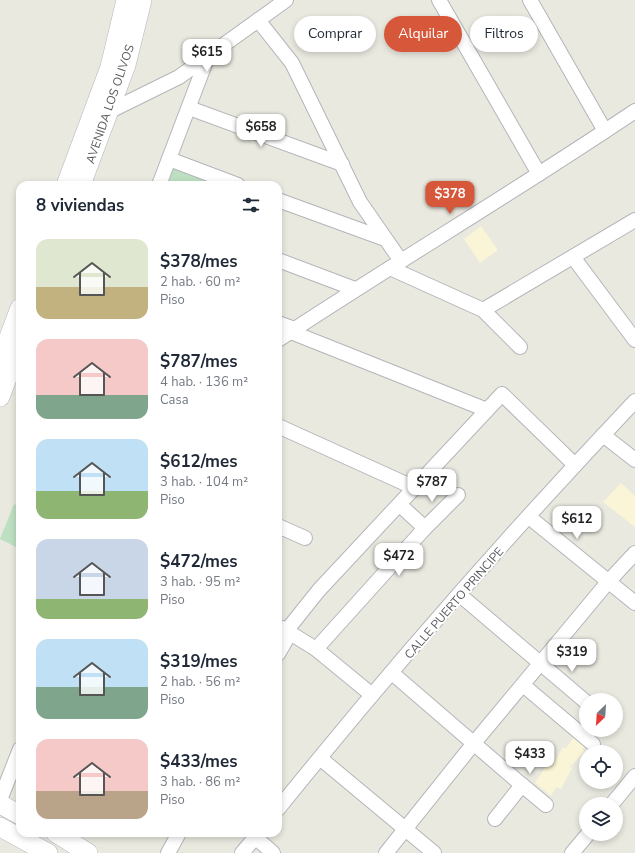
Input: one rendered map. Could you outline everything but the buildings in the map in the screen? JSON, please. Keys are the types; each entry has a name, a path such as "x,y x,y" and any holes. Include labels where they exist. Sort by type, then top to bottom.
{"street":[{"name":"AVENIDA LOS OLIVOS","path":"67,181 110,67 126,0"},
{"name":"AVENIDA LOS OLIVOS","path":"82,181 126,64 142,0"},
{"path":"108,112 168,84 286,0"},
{"path":"439,0 539,174"},
{"path":"530,0 605,131"},
{"path":"258,20 292,63 360,202 385,239 396,265 483,310 520,347"},
{"path":"161,181 208,56"},
{"path":"189,108 342,164"},
{"path":"282,337 355,289 396,265 635,111"},
{"path":"169,159 225,181"},
{"path":"282,201 385,239"},
{"path":"483,310 635,220"},
{"path":"573,257 635,340"},
{"path":"282,262 355,289"},
{"path":"0,397 16,324"},
{"path":"282,325 487,410"},
{"path":"0,361 12,340"},
{"path":"282,640 285,630 319,590 502,394 575,465"},
{"name":"CALLE PUERTO PRINCIPE","path":"282,804 372,695 575,465 635,401"},
{"path":"282,428 415,488"},
{"path":"603,435 635,460"},
{"path":"316,649 425,528 458,495"},
{"path":"400,505 425,528"},
{"path":"529,517 635,604"},
{"path":"282,528 305,538"},
{"path":"386,853 474,743 608,582 635,553"},
{"path":"460,595 579,696"},
{"path":"285,630 316,649 372,695"},
{"path":"392,673 546,805"},
{"path":"523,685 593,744"},
{"path":"320,758 434,853"},
{"path":"0,800 16,759"},
{"path":"618,797 635,777"},
{"path":"496,819 522,785"},
{"path":"0,804 16,813"},
{"path":"0,827 16,836"},
{"path":"18,837 48,853"},
{"path":"62,837 88,853"},
{"path":"168,853 177,837"},
{"path":"242,853 255,837"},
{"path":"259,837 273,853"},
{"path":"572,853 582,841"}],"shaded area":[{"path":"481,226 498,250 480,263 464,239"},
{"path":"621,483 635,496 635,527 603,502"},
{"path":"578,732 579,737 585,737 589,740 586,745 579,745 579,757 570,767 572,768 561,789 556,787 551,796 535,783 547,764 552,766 563,747 565,749"}],"green space":[{"path":"173,166 213,181 167,181"},
{"path":"14,504 16,505 16,547 0,539"}]}
